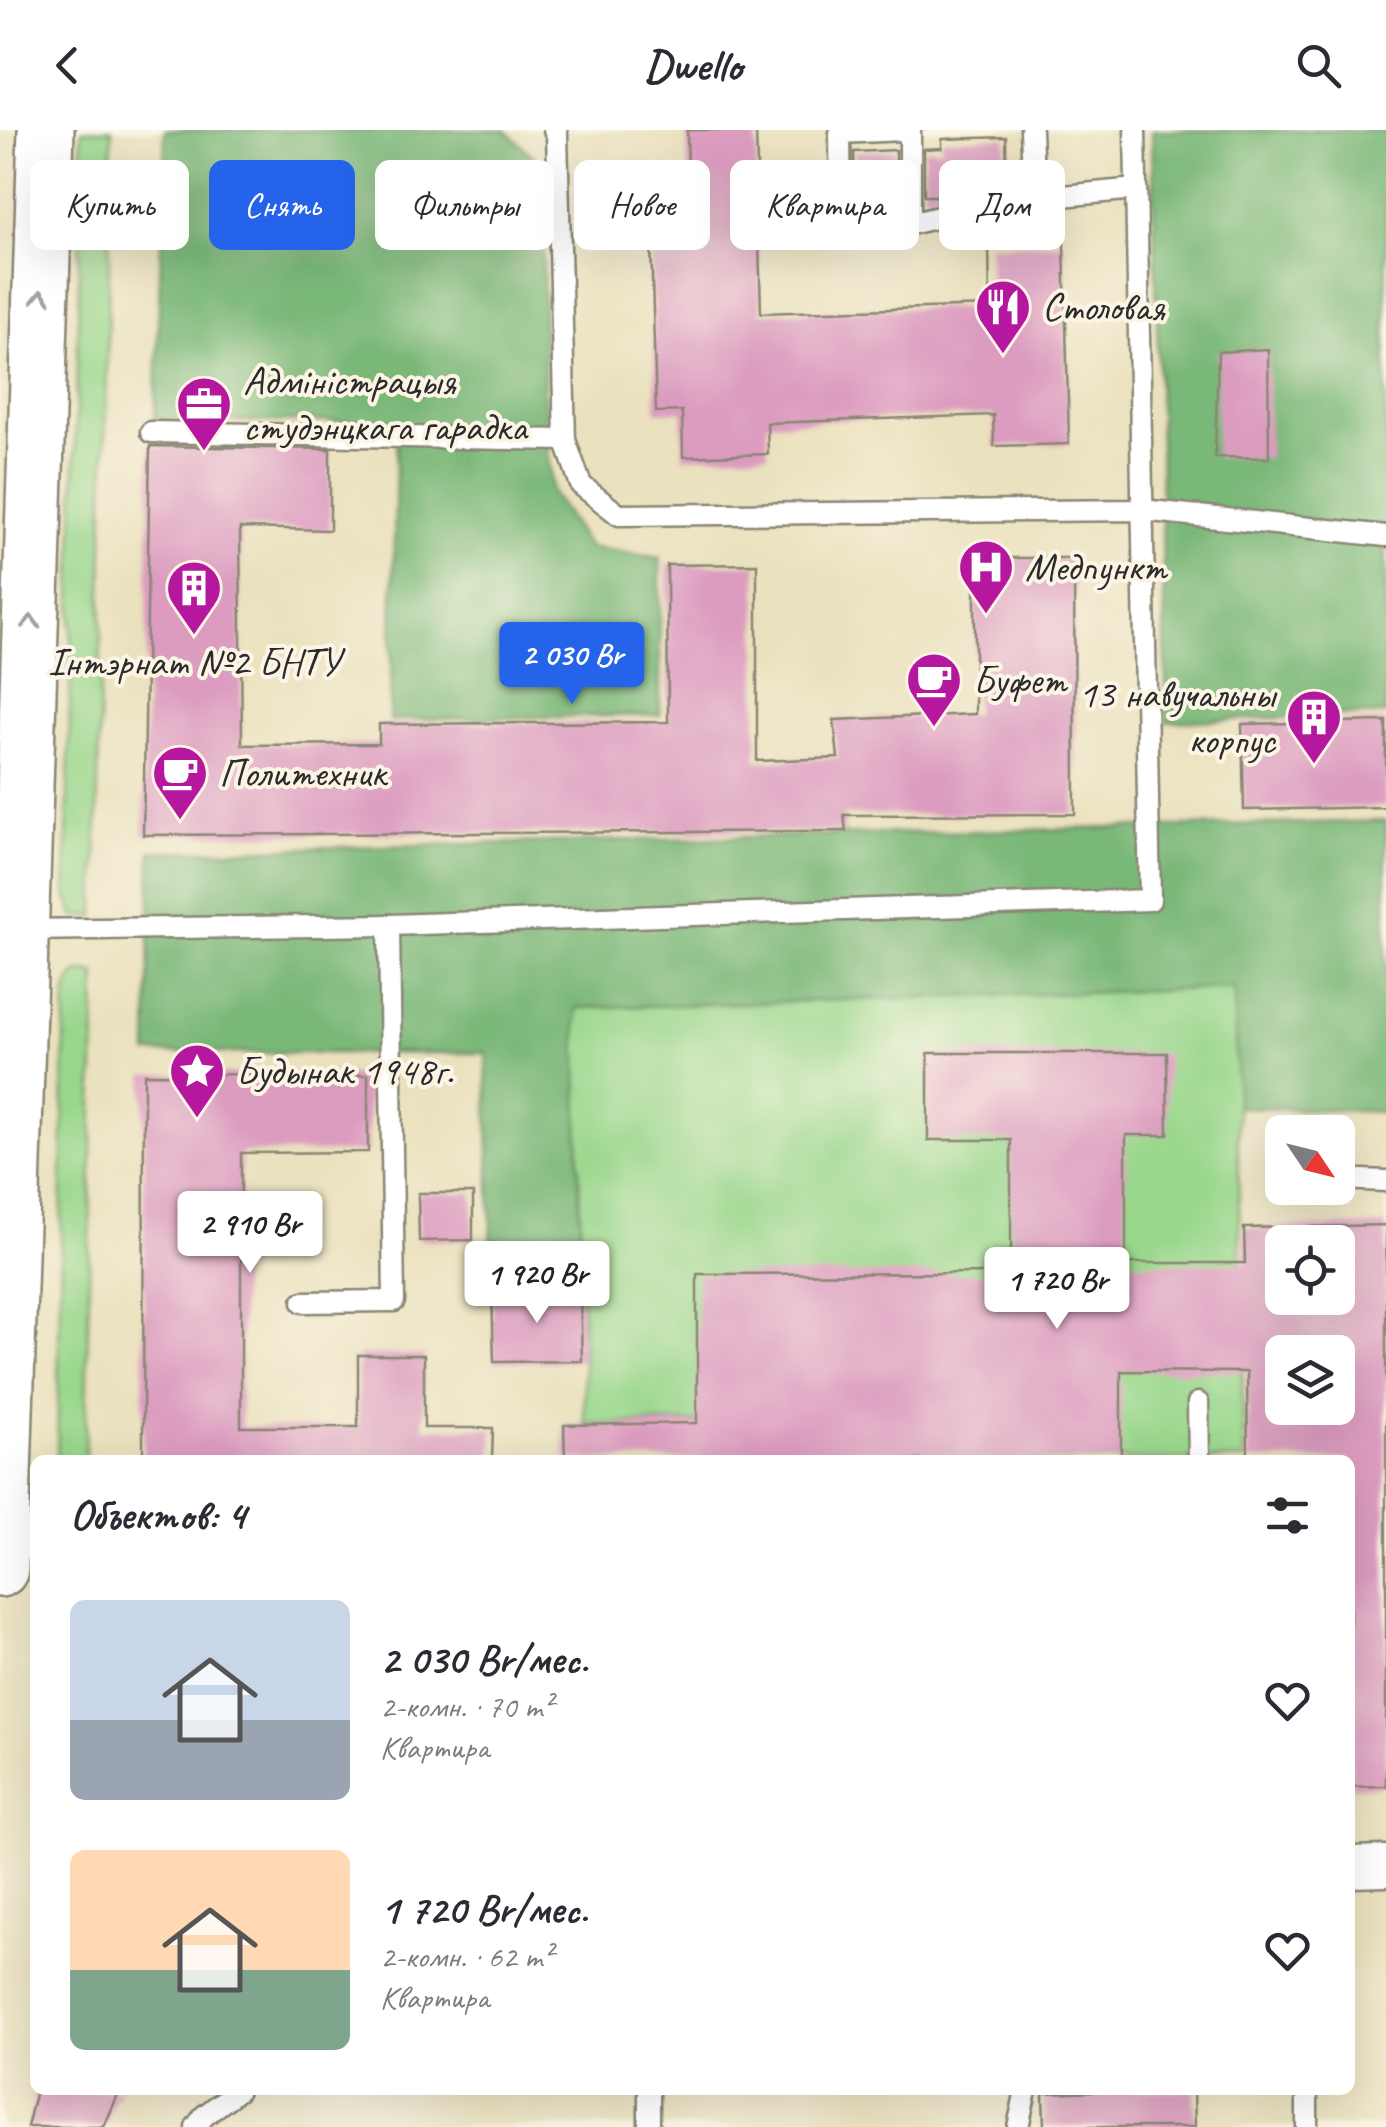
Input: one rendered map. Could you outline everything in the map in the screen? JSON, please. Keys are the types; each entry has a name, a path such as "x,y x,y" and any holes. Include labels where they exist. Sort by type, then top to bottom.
{"main road":[{"path":"0,1569 46,130"}],"street":[{"path":"1355,1867 1386,1866"}],"lane":[{"path":"554,130 564,440 581,485 619,516 1142,510 1386,536"},
{"path":"840,160 840,133 902,130"},
{"path":"910,130 910,160"},
{"path":"1031,130 1032,160"},
{"path":"22,930 389,924 1150,900 1135,130"},
{"path":"1065,195 1136,188"},
{"path":"151,432 564,440"},
{"path":"303,1302 394,1301 389,924"},
{"path":"1355,1180 1386,1182"},
{"path":"1198,1403 1199,1455"},
{"path":"196,2127 231,2095"},
{"path":"649,2095 649,2127"},
{"path":"1018,2127 1025,2095"},
{"path":"1307,2095 1307,2127"}],"green space":[{"path":"82,130 112,130 111,160 81,160"},
{"path":"165,130 505,130 537,160 375,160 375,250 543,250 545,422 553,494 588,547 660,558 660,715 390,720 397,422 155,421 161,250 189,250 189,160 164,160"},
{"path":"1152,130 1386,130 1386,714 1167,722"},
{"path":"79,250 109,250 95,917 74,916 66,892"},
{"path":"1386,821 1386,1112 1237,1107 1234,988 576,1008 581,1281 493,1283 486,1053 148,1053 151,852"},
{"path":"80,972 96,973 85,1455 57,1455 66,1002"},
{"path":"1235,988 1244,1455 955,1455 953,1418 585,1424 575,1008"}],"building":[{"path":"687,130 756,130 757,160 730,160 730,250 759,250 761,313 990,306 989,250 1064,250 1069,444 994,446 993,415 767,423 768,454 683,457 682,411 656,412 651,250 710,250 710,160 688,160"},
{"path":"1006,137 1006,160 939,160 939,196 924,196 924,149 942,148 942,139"},
{"path":"896,150 896,160 854,160 854,152"},
{"path":"1268,349 1269,458 1215,457 1218,352"},
{"path":"150,446 330,449 330,530 240,528 242,745 379,744 379,724 668,722 667,565 757,564 757,761 838,758 834,720 975,714 975,558 1074,558 1075,814 844,815 846,831 143,835"},
{"name":"13 навучальны корпус","path":"1386,721 1386,807 1244,810 1242,724"},
{"path":"928,1053 1167,1053 1168,1135 1126,1135 1126,1263 1245,1263 1244,1228 1265,1228 1265,1315 1355,1315 1355,1226 1386,1225 1386,1786 1355,1787 1355,1455 1248,1455 1247,1372 1121,1371 1121,1455 565,1455 564,1425 697,1423 697,1274 1011,1273 1011,1140 928,1140"},
{"path":"144,1074 368,1075 368,1152 241,1153 241,1427 358,1427 358,1355 424,1355 424,1428 493,1428 492,1455 143,1455"},
{"path":"418,1193 473,1193 473,1240 419,1241"},
{"path":"580,1289 582,1361 494,1362 492,1292"},
{"path":"35,2095 118,2095 104,2127 27,2127"},
{"path":"1043,2095 1194,2095 1195,2127 1044,2127"}],"place":[{"name":"Столовая","path":"1003,356"},
{"name":"Адміністрацыя студэнцкага гарадка","path":"204,453"},
{"name":"Медпункт","path":"986,616"},
{"name":"Інтэрнат №2 БНТУ","path":"194,637"},
{"name":"Буфет","path":"934,729"},
{"name":"13 навучальны корпус","path":"1314,766"},
{"name":"Политехник","path":"180,822"},
{"name":"Будынак 1948г.","path":"197,1120"}]}
